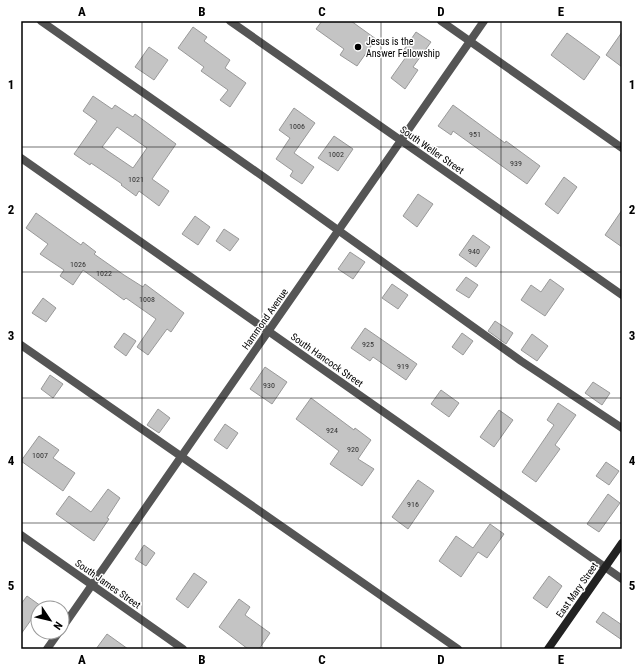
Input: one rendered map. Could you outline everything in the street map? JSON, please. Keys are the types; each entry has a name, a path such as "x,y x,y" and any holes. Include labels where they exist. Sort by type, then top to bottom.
{"main road":[{"name":"East Mary Street","path":"548,649 622,543"}],"street":[{"path":"41,21 262,176 521,361 622,428"},
{"name":"South Weller Street","path":"230,21 622,295"},
{"path":"441,21 622,148"},
{"name":"Hammond Avenue","path":"70,617 484,21"},
{"name":"South Hancock Street","path":"21,158 622,579"},
{"path":"21,344 458,649"},
{"name":"South James Street","path":"21,535 183,649"},
{"path":"47,649 53,640"}],"building":[{"path":"322,21 351,21 376,39 357,66 340,55 344,49 316,29"},
{"path":"193,27 207,37 204,41 230,60 225,68 246,83 230,107 220,100 228,90 201,71 204,67 178,48"},
{"path":"416,32 431,42 413,67 418,70 405,89 391,78 408,54 403,51"},
{"path":"622,32 622,67 606,55"},
{"path":"567,33 600,57 584,80 551,55"},
{"path":"149,47 168,60 154,80 135,67"},
{"path":"93,96 112,109 115,105 133,117 135,114 176,144 152,179 169,191 159,206 139,191 136,196 121,185 122,184 91,163 90,165 74,154 97,121 83,111","holes":["117,127 147,148 133,168 102,147"]},
{"path":"453,105 505,143 506,141 540,166 527,184 453,131 451,135 438,126"},
{"path":"294,108 315,123 294,153 314,167 302,184 290,176 293,171 276,159 290,138 279,130"},
{"path":"334,136 353,149 338,171 318,158"},
{"path":"564,177 577,187 558,214 545,204"},
{"path":"418,194 433,204 417,227 403,216"},
{"path":"622,210 622,247 605,235"},
{"path":"36,213 81,245 83,242 96,252 94,254 143,287 145,284 184,313 171,332 167,329 148,355 137,347 156,319 126,298 124,300 83,270 73,285 60,276 64,270 40,254 48,244 26,228"},
{"path":"195,216 210,227 198,245 182,234"},
{"path":"224,229 239,239 230,251 216,241"},
{"path":"473,235 490,247 476,267 459,255"},
{"path":"350,252 365,262 353,279 338,269"},
{"path":"466,277 478,285 469,298 456,290"},
{"path":"550,279 564,289 545,316 521,300 531,285 541,292"},
{"path":"392,284 408,295 398,309 382,298"},
{"path":"43,298 56,308 46,322 32,313"},
{"path":"495,321 513,333 506,344 488,331"},
{"path":"365,328 417,364 406,380 373,357 370,361 351,348"},
{"path":"124,333 136,341 126,356 114,347"},
{"path":"462,333 473,341 463,355 452,347"},
{"path":"532,334 548,346 537,361 521,350"},
{"path":"265,367 287,382 272,404 250,389"},
{"path":"50,375 63,384 53,398 41,389"},
{"path":"593,382 610,393 602,405 585,393"},
{"path":"441,390 459,403 449,417 431,404"},
{"path":"311,398 354,430 355,428 371,440 358,459 374,469 362,486 330,464 339,451 296,419"},
{"path":"558,403 576,415 555,445 560,449 536,482 522,472 554,425 547,420"},
{"path":"158,409 170,418 159,433 147,425"},
{"path":"499,410 513,420 494,447 480,437"},
{"path":"225,424 238,433 227,449 214,440"},
{"path":"39,436 59,450 53,458 75,473 63,491 21,461"},
{"path":"606,462 619,471 609,485 596,476"},
{"path":"418,480 434,491 408,529 392,517"},
{"path":"108,489 120,498 107,518 109,519 94,541 56,514 69,496 91,512"},
{"path":"608,494 620,503 599,532 587,524"},
{"path":"490,524 504,534 487,558 478,552 461,577 439,561 456,536 473,548"},
{"path":"144,545 155,553 146,566 135,559"},
{"path":"194,573 207,582 188,608 176,599"},
{"path":"549,576 562,586 547,608 533,598"},
{"path":"27,596 33,600 30,600 30,621 21,634 21,604"},
{"path":"239,599 250,607 245,615 270,633 259,649 248,649 219,627"},
{"path":"603,612 622,625 622,640 596,622"},
{"path":"107,634 128,649 96,649"}],"place":[{"name":"Jesus is the Answer Fellowship","path":"358,47"}]}
